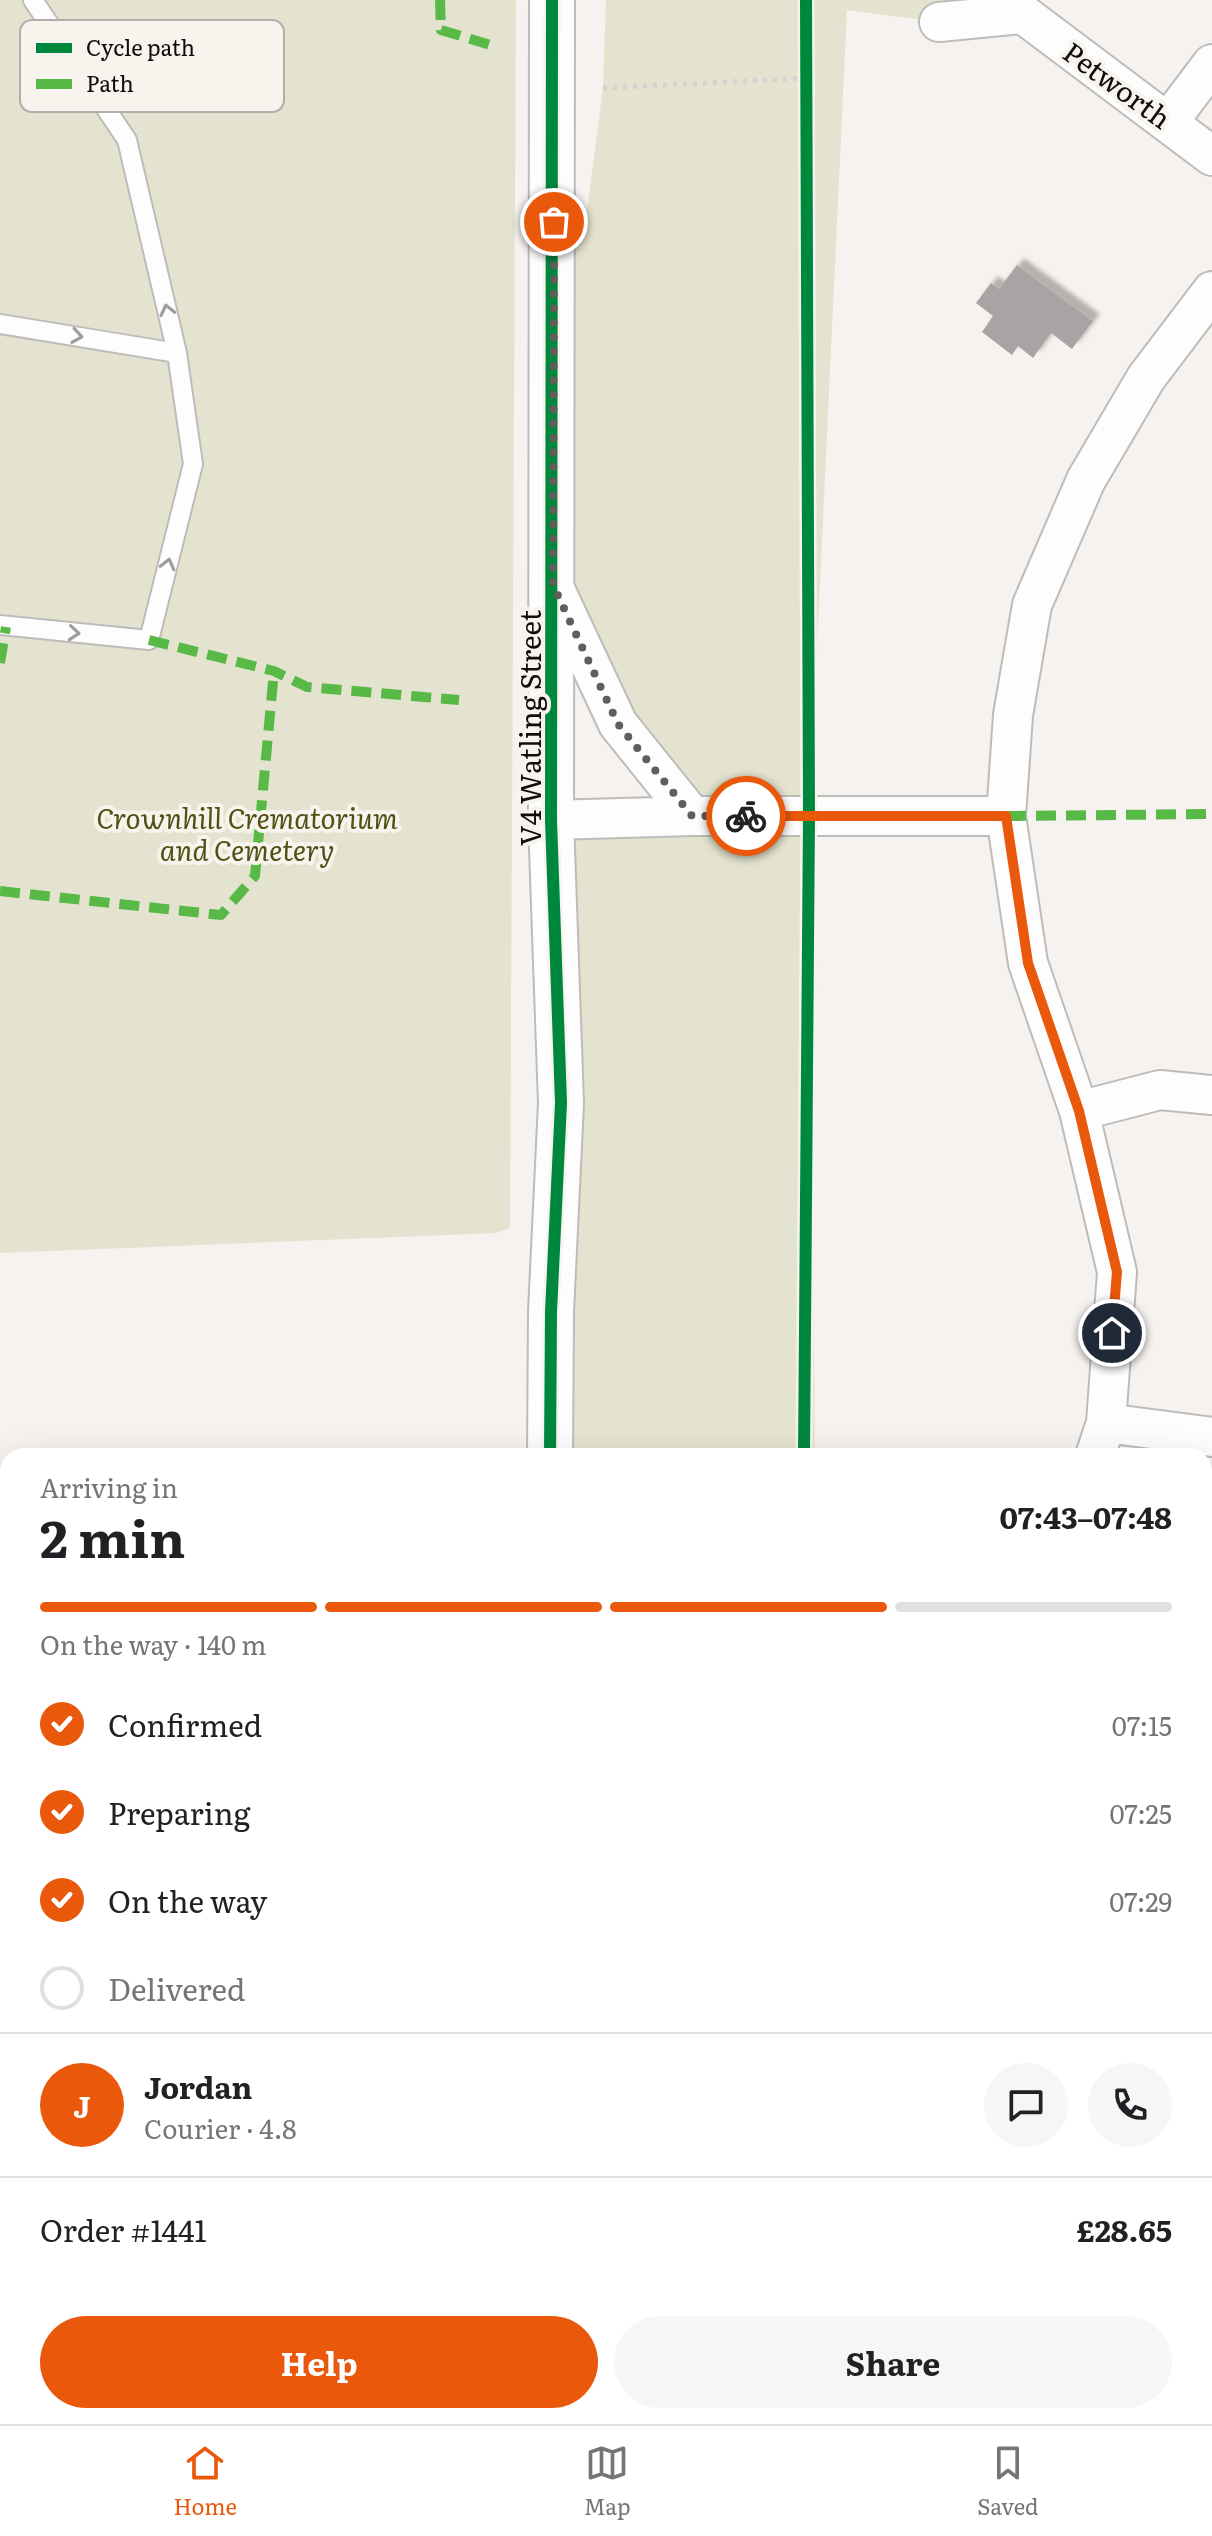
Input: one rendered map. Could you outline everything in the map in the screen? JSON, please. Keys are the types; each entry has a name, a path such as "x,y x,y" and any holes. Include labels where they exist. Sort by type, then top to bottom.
{"street":[{"name":"V4 Watling Street","path":"550,1448 551,1312 561,1103 551,820 552,0"},
{"name":"Petworth","path":"939,22 1023,7 1212,156"},
{"path":"1169,121 1212,64"},
{"path":"1212,291 1146,378 1086,480 1032,605 1013,715 1006,816 1028,963 1079,1111 1117,1272 1101,1440 1212,1437"},
{"path":"553,585 618,724 692,816"},
{"path":"551,820 692,816 1006,816"},
{"path":"1079,1111 1160,1090 1212,1095"}],"lane":[{"path":"33,0 46,20"},
{"path":"0,625 149,640 193,464 177,353 127,140 108,112"},
{"path":"0,324 177,353"}],"path":[{"path":"806,62 806,93"},
{"path":"603,88 806,78"}],"green space":[{"name":"Crownhill Crematorium and Cemetery","path":"0,0 516,0 510,1228 496,1233 0,1253"},
{"path":"606,0 1023,0 939,22 847,10 809,816 815,1448 550,1448 551,820 690,816 553,585 554,254 584,234 603,88"}],"building":[{"path":"1017,265 1093,321 1072,349 1051,333 1033,358 1018,346 1012,355 982,332 993,316 976,303 991,283 999,289"}],"marked path":[{"path":"440,0 441,30 497,47"},
{"path":"0,663 6,627"},
{"path":"149,640 274,671 307,687 459,700"},
{"path":"0,891 221,915 255,876 274,671"},
{"path":"1006,816 1212,814"}],"cycle path":[{"path":"550,1448 551,1312 561,1103 551,820 552,0"},
{"path":"804,1448 809,816 806,0"},
{"path":"509,2424 684,2424"}],"way so far":[{"path":"554,222 553,585 618,724 692,816 746,816"}],"route":[{"path":"746,816 1006,816 1028,963 1079,1111 1117,1272 1112,1333"}]}
